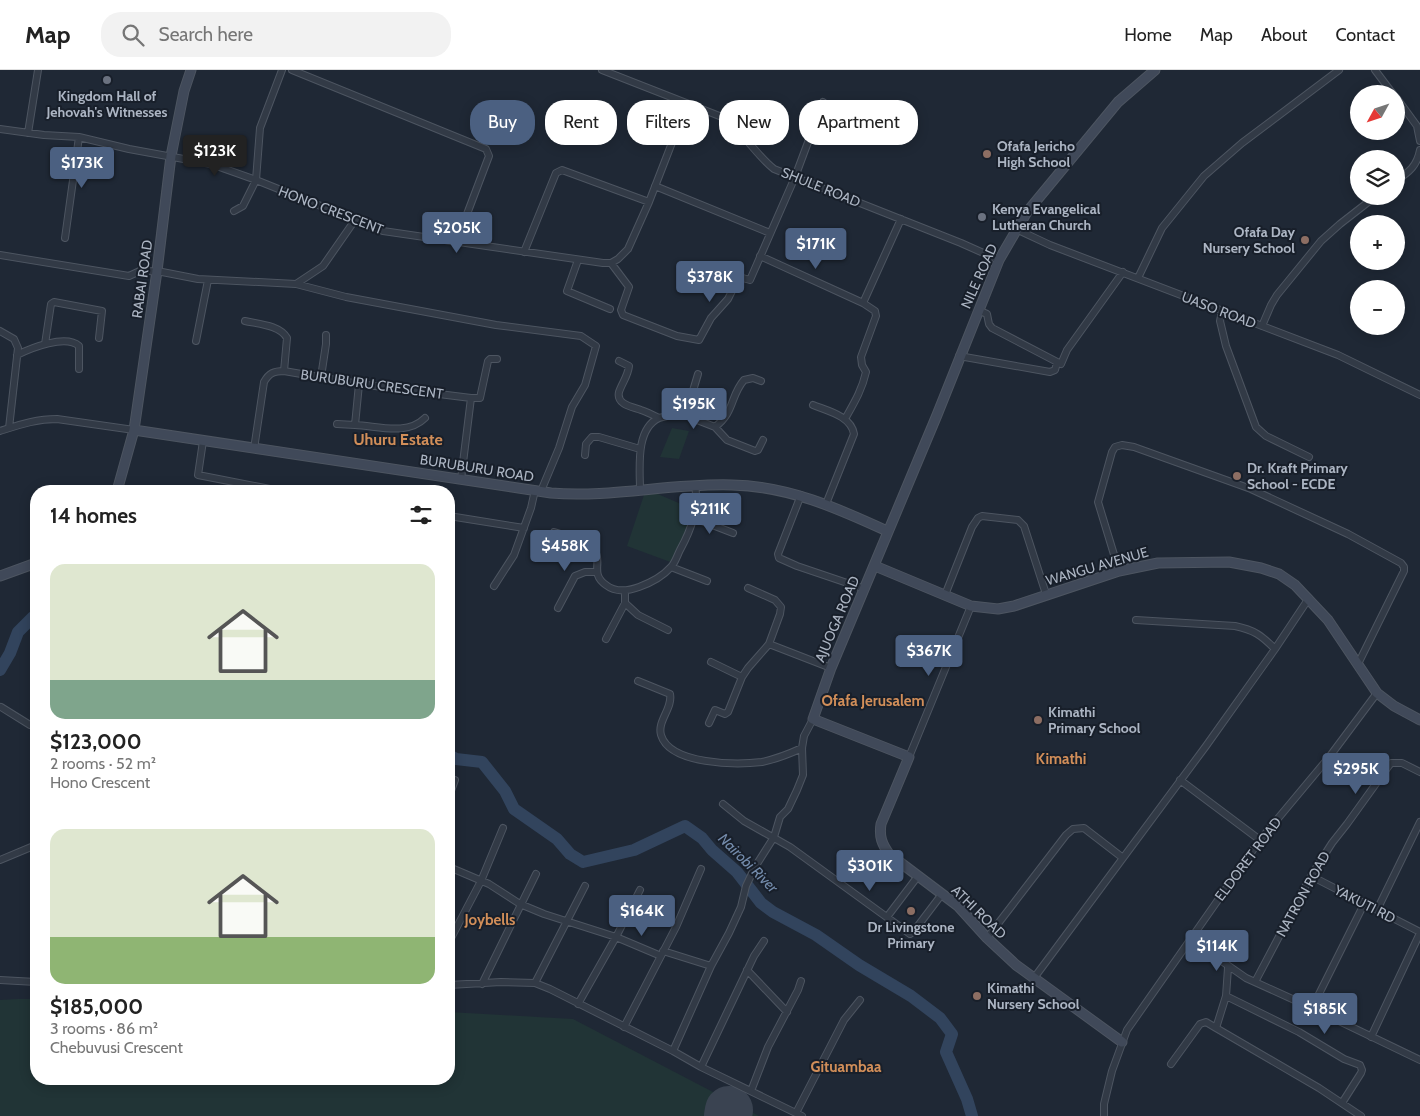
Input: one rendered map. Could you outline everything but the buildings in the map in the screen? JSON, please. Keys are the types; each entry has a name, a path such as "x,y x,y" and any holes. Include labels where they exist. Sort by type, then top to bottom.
{"street":[{"path":"28,133 38,70"},
{"name":"RABAI ROAD","path":"119,485 134,430 157,272 171,156 184,91 191,70"},
{"path":"234,211 243,206 256,180 260,128 282,70"},
{"path":"292,70 486,149 489,156 467,214"},
{"name":"SHULE ROAD","path":"602,70 677,100"},
{"name":"NILE ROAD","path":"887,531 937,415 999,260 1016,229 1027,212 1118,102 1155,70"},
{"path":"1138,278 1162,228 1204,176 1242,143 1339,70"},
{"path":"1375,70 1386,85"},
{"path":"1405,109 1420,131 1420,141"},
{"name":"SHULE ROAD","path":"709,112 722,117 734,125 774,169 999,260"},
{"name":"HONO CRESCENT","path":"0,129 44,136 79,137 129,150 211,164 391,233 611,263"},
{"path":"64,238 79,137"},
{"path":"671,145 649,202 628,248 623,255 611,263 629,287 621,310 624,315 677,336 698,340 711,318 728,299 739,277 750,280 807,145"},
{"path":"1405,174 1411,170 1420,154"},
{"path":"524,252 556,173 562,170 649,202"},
{"path":"655,186 770,233"},
{"path":"1262,326 1277,295 1321,241 1364,205"},
{"path":"863,303 900,219"},
{"path":"296,284 323,266 356,220"},
{"name":"UASO ROAD","path":"1016,229 1050,246 1123,272 1360,364 1420,395"},
{"path":"0,255 129,276 142,270 208,280 296,284 346,297 496,325 580,336 596,346 585,385 572,407 559,448 538,491 514,555 494,586"},
{"path":"760,256 874,309 876,316 862,357 862,365 866,372 864,382 861,392 845,419"},
{"path":"578,260 567,291 610,309"},
{"path":"959,356 1050,372 1055,370 1058,363 1062,363 1067,350 1123,272"},
{"path":"196,341 208,280"},
{"path":"45,344 51,304 54,302 102,311 99,338"},
{"path":"978,310 987,314 992,328 1058,363"},
{"path":"1222,311 1220,321 1226,346 1256,426 1266,436 1309,457"},
{"path":"246,322 265,325 283,331 287,338 284,371"},
{"path":"0,331 14,339 18,348 9,428"},
{"path":"321,377 326,334"},
{"path":"17,355 45,344 59,342 76,343 79,346 79,369"},
{"path":"461,479 471,398 480,398 488,361 490,359 497,359"},
{"path":"619,361 628,366 628,371 618,394 624,404 659,418 686,414 715,427 727,440 755,451 758,450 763,440"},
{"name":"BURUBURU CRESCENT","path":"254,449 264,382 267,376 274,371 471,398"},
{"path":"686,414 698,374"},
{"path":"715,427 730,412 735,396 744,380 753,378 761,381"},
{"path":"355,424 359,384"},
{"path":"813,405 845,419 850,424 854,434 826,504"},
{"path":"337,424 409,428 419,424 425,418"},
{"path":"640,490 640,449 648,428 659,418"},
{"name":"BURUBURU ROAD","path":"0,430 33,420 57,419 538,491 585,495 695,485 732,484 754,486 801,496 826,504 887,531"},
{"path":"585,454 586,444 592,437 599,436 640,449"},
{"path":"203,441 198,475 243,485"},
{"path":"1119,571 1098,502 1109,458 1115,447 1122,445 1134,447 1251,489 1348,534 1401,563 1404,571 1358,664"},
{"path":"554,532 590,546 597,555 596,572 598,577 606,586 625,591 645,585 671,567 687,537 694,518 697,497 695,485"},
{"path":"801,496 778,554 779,558 865,589"},
{"path":"945,594 972,527 978,518 982,516 1018,520 1026,529 1046,594"},
{"path":"455,517 524,528"},
{"path":"694,518 733,532"},
{"name":"AJUOGA ROAD","path":"673,1051 711,966 741,907 746,886 754,867 774,836 780,817 788,810 803,775 802,748 804,736 875,566 887,531"},
{"name":"WANGU AVENUE","path":"875,566 970,606 998,609 1119,571 1158,562 1183,561 1245,564 1279,574 1295,585 1328,620 1376,693 1394,706 1420,720"},
{"path":"0,576 30,566"},
{"path":"671,567 707,581"},
{"path":"558,608 575,576 585,572 596,572"},
{"path":"709,723 715,710 726,714 728,712 748,668 769,644 780,614 781,607 775,600 748,588"},
{"path":"606,640 625,603 625,591"},
{"path":"1034,978 1275,649 1309,598"},
{"path":"625,603 630,610 668,630"},
{"name":"ATHI ROAD","path":"970,606 881,824 879,835 883,846 889,854 969,917 987,938 1016,965 1122,1042"},
{"path":"1136,620 1235,626 1250,629 1259,633 1275,649"},
{"path":"769,644 831,668"},
{"path":"712,662 742,678"},
{"path":"638,681 670,694 670,700 660,728 667,745 675,752 713,763 738,764 762,762 783,757 802,748"},
{"name":"ELDORET ROAD","path":"1104,1116 1104,1104 1110,1081 1122,1042 1131,1024 1260,840 1330,756 1376,693"},
{"path":"1,707 30,725"},
{"path":"812,719 908,757"},
{"name":"NATRON ROAD","path":"1255,982 1311,876 1332,843 1391,763 1402,763 1420,772"},
{"path":"1180,780 1260,840"},
{"path":"723,804 744,821 774,836 910,934 942,894"},
{"path":"1377,910 1420,822"},
{"path":"455,931 481,881 503,828"},
{"path":"987,938 1066,834 1073,829 1084,828 1123,858"},
{"path":"0,860 30,848"},
{"path":"624,1027 676,928 701,869"},
{"path":"455,870 489,884 520,904 544,914 567,920 662,954 711,966"},
{"path":"482,984 536,874"},
{"path":"887,917 918,876"},
{"name":"YAKUTI RD","path":"1311,876 1420,932"},
{"path":"535,983 585,886"},
{"path":"578,1004 640,890"},
{"path":"1312,1008 1364,904"},
{"path":"1371,1036 1420,932"},
{"path":"1190,939 1228,968 1246,978 1420,1060"},
{"path":"701,1067 754,956 764,941"},
{"path":"1216,1028 1226,996 1228,968"},
{"path":"747,970 786,1012"},
{"path":"0,980 30,982"},
{"path":"751,1091 768,1047 798,990 801,980"},
{"path":"455,985 535,983 799,1114 844,1020 860,1000"},
{"path":"1226,996 1299,1032 1344,1059 1360,1066 1361,1073 1342,1103"},
{"path":"1171,1064 1200,1024 1206,1022 1361,1116"}],"shaded area":[{"path":"672,428 689,431 679,459 660,457"},
{"path":"646,489 695,510 673,563 627,546"},
{"path":"30,999 30,1085 455,1085 455,1012 573,1019 759,1116 0,1116 0,1000"}],"waterway":[{"name":"Nairobi River","path":"0,670 10,653 18,632 30,620"},
{"name":"Nairobi River","path":"455,758 482,762 505,791 514,809 557,839 570,854 583,862 634,850 685,826 702,838 712,850 737,872 761,903 773,912 816,935 859,965 911,996 940,1018 952,1034 946,1052 967,1099 972,1116"}],"runway":[{"path":"728,1116 729,1110"}],"place":[{"name":"Kingdom Hall of Jehovah's Witnesses","path":"107,80"},
{"name":"Ofafa Jericho High School","path":"987,154"},
{"name":"Kenya Evangelical Lutheran Church","path":"982,217"},
{"name":"Ofafa Day Nursery School","path":"1305,240"},
{"name":"Dr. Kraft Primary School - ECDE","path":"1237,476"},
{"name":"Kimathi Primary School","path":"1038,720"},
{"name":"Dr Livingstone Primary","path":"911,911"},
{"name":"Kimathi Nursery School","path":"977,996"}],"district":[{"name":"Uhuru Estate","path":"398,439"},
{"name":"Ofafa Jerusalem","path":"873,701"},
{"name":"Kimathi","path":"1061,759"},
{"name":"Joybells","path":"490,920"},
{"name":"Gituambaa","path":"846,1067"}]}
